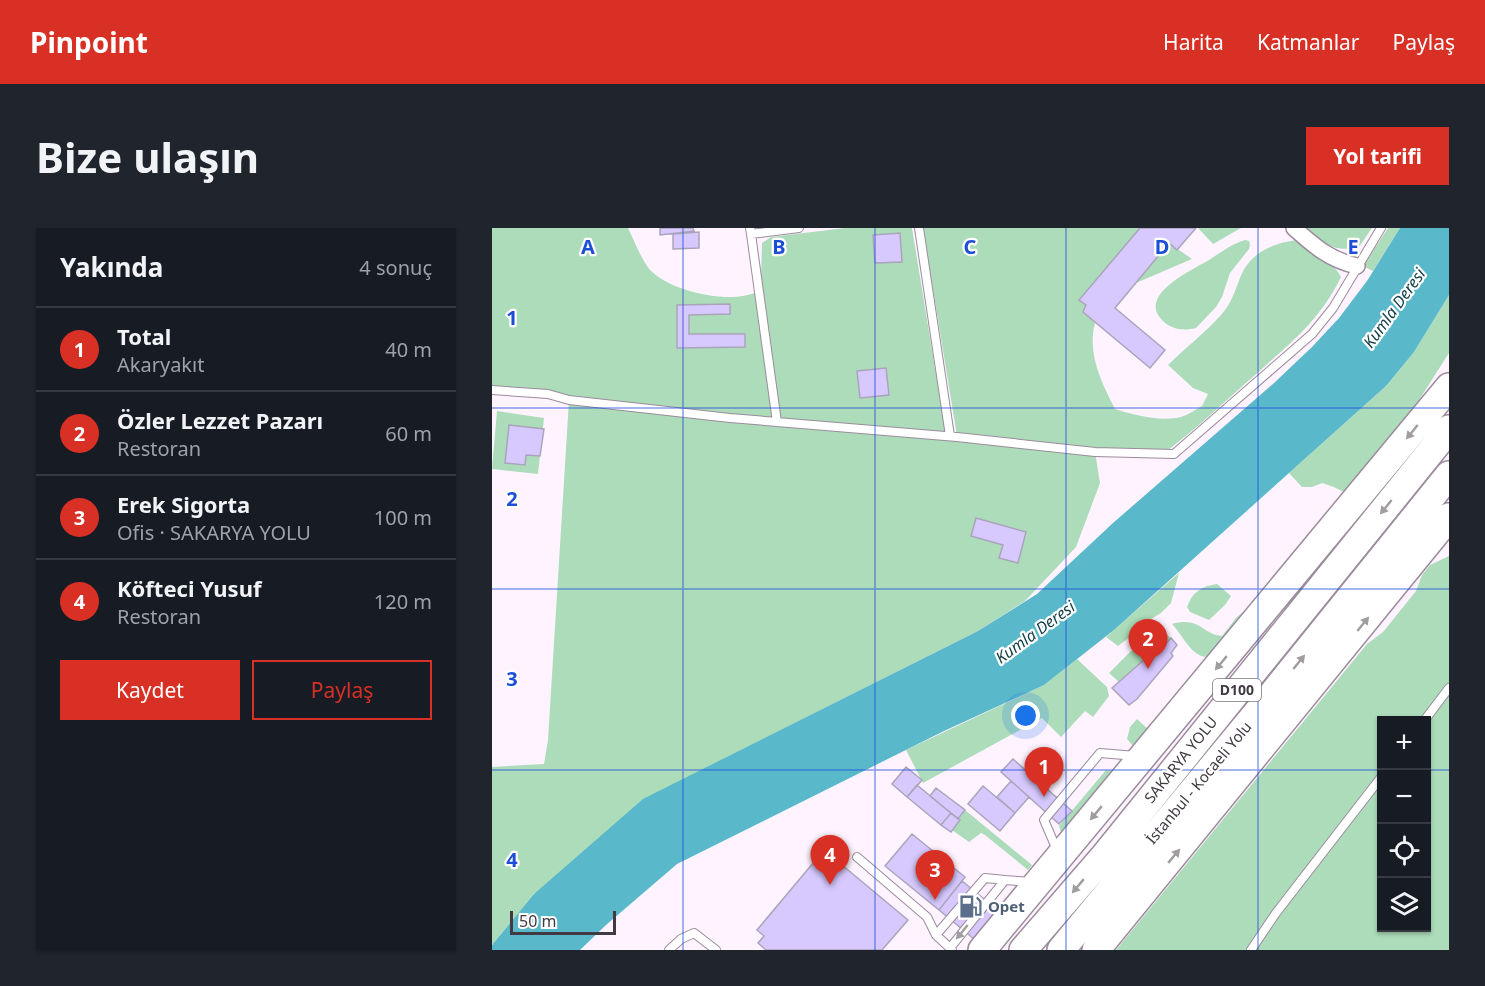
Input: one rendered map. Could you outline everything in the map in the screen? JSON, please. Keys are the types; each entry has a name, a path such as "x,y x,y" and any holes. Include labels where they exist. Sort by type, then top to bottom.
{"highway":[{"path":"982,950 1449,387"},
{"name":"SAKARYA YOLU","path":"1023,950 1106,854 1449,429"},
{"name":"İstanbul - Kocaeli Yolu","path":"1060,950 1270,697 1449,476"},
{"path":"1096,950 1449,517"},
{"path":"1192,747 1332,529"},
{"path":"1084,950 1152,882"}],"street":[{"path":"1294,228 1326,255 1340,262 1357,266"}],"lane":[{"path":"777,422 750,231 799,228"},
{"path":"919,228 950,436"},
{"path":"492,390 548,394 592,402 777,422 950,436 1095,452 1174,454 1312,334 1333,308 1381,228"},
{"path":"1427,716 1449,688"},
{"path":"1253,949 1276,912 1377,782"},
{"path":"856,857 927,917 936,935 951,949 1005,880"},
{"path":"936,935 985,878 1038,882"},
{"path":"669,950 681,939 694,933 716,950"}],"green space":[{"path":"492,228 628,228 647,266 663,280 686,290 711,296 735,297 755,293 775,421 779,421 761,278 762,243 771,237 845,228 912,228 946,436 957,436 923,228 1140,228 1080,300 1086,305 1083,312 1095,323 1094,356 1100,378 1115,409 1156,418 1181,417 1202,406 1208,394 1193,388 1168,365 1224,311 1244,269 1256,255 1271,246 1298,240 1328,261 1341,277 1323,307 1303,331 1209,416 1163,454 1095,452 1100,483 1076,547 1025,601 978,631 725,758 534,894 492,945 492,767 544,764 548,740 569,400 492,390"},
{"path":"1198,228 1241,228 1213,244"},
{"path":"1305,228 1372,228 1359,247 1342,249 1324,242"},
{"path":"1388,228 1400,228 1373,271 1363,266"},
{"path":"1245,240 1249,241 1249,249 1230,273 1216,307 1196,328 1178,329 1162,320 1156,311 1156,301 1170,284 1227,248"},
{"path":"1169,243 1192,259 1136,283"},
{"path":"1449,295 1449,353 1412,411 1349,495 1322,483 1312,487 1302,487 1289,473 1386,386 1414,352"},
{"path":"497,411 544,418 538,474 492,469"},
{"path":"1449,556 1449,950 1116,950 1367,644 1383,632 1416,591 1422,575 1430,565"},
{"path":"1179,573 1171,603 1161,613 1139,626 1118,646 1106,637"},
{"path":"1217,584 1231,596 1225,605 1209,620 1190,612 1187,607 1195,594 1202,588"},
{"path":"1255,602 1208,657 1192,650 1172,624 1189,622 1215,635 1222,636 1237,617"},
{"path":"1161,630 1171,638 1164,646 1161,644 1119,682 1109,673 1148,636"},
{"path":"1077,659 1107,687 1109,696 1093,717 1085,711 1061,737 1042,718 923,783 906,750 1044,685"},
{"path":"1137,719 1148,729 1134,747 1127,739 1130,727"},
{"path":"1106,770 1112,771 1061,832 1059,826"},
{"path":"965,810 1032,865 1028,870 985,835 981,833 969,842 952,830"}],"water":[{"name":"Kumla Deresi","path":"1400,228 1449,228 1449,295 1414,352 1386,386 1114,630 1044,685 944,731 677,864 580,950 492,950 492,945 534,894 643,799 978,631 1037,594 1113,523 1273,384 1312,347 1339,318 1367,281"}],"building":[{"path":"660,228 693,228 694,231 660,235"},
{"path":"1140,228 1196,228 1177,250 1169,243 1115,308 1165,350 1150,368 1083,312 1086,305 1079,300"},
{"path":"699,232 699,248 673,249 673,234"},
{"path":"900,233 902,262 875,263 873,235"},
{"path":"730,304 730,314 689,315 689,334 745,334 745,347 677,348 677,305"},
{"path":"886,368 889,395 860,398 857,371"},
{"path":"509,425 544,429 540,456 526,455 525,465 505,463"},
{"path":"976,518 1026,532 1018,563 999,558 1003,545 971,536"},
{"path":"1171,638 1177,645 1171,653 1173,656 1137,699 1129,705 1112,688"},
{"path":"1013,759 1072,811 1059,824 1001,772"},
{"path":"906,767 922,780 907,797 892,784"},
{"path":"1011,781 1029,797 1015,813 997,797"},
{"path":"917,785 951,813 941,825 907,797"},
{"path":"983,786 1015,813 1000,831 968,804"},
{"path":"936,788 965,810 958,819 930,796"},
{"path":"951,813 960,820 951,832 941,825"},
{"path":"912,834 965,877 939,910 885,866"},
{"path":"824,850 908,920 882,950 766,950 758,943 764,936 757,930"},
{"path":"962,881 998,910 974,939 939,910"}],"place":[{"name":"Özler Lezzet Pazarı","path":"1148,669"},
{"name":"Total","path":"1044,797"},
{"name":"Köfteci Yusuf","path":"830,885"},
{"name":"Erek Sigorta","path":"935,900"},
{"name":"Opet","path":"970,907"}]}
